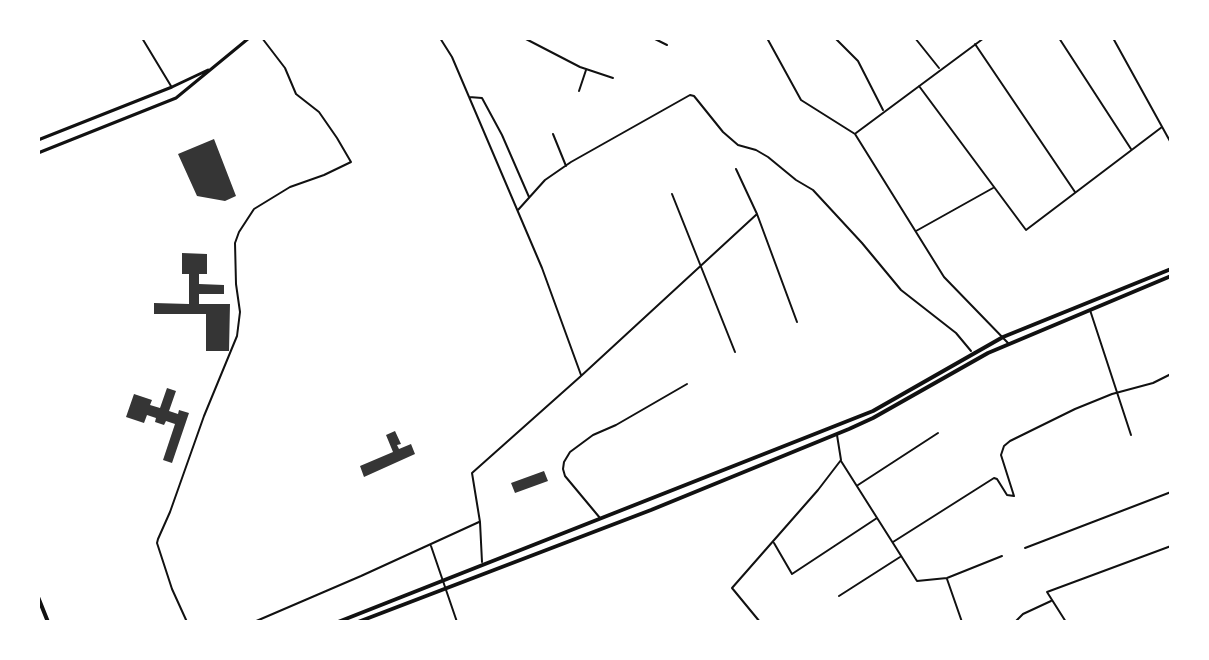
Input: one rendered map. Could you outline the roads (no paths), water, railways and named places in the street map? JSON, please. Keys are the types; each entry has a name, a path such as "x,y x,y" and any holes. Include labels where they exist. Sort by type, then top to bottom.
{"main road":[{"path":"338,622 873,411 1003,337 1171,269"},
{"path":"358,622 651,510 837,434 873,418 988,353 1171,276"},
{"path":"38,597 47,621 40,622"}],"street":[{"path":"142,38 172,87"},
{"path":"38,153 176,98 249,38"},
{"path":"187,622 172,589 158,539 237,336 240,312 235,243 254,209 290,187 351,162 319,112 296,94 285,68 262,38"},
{"path":"440,38 452,57 518,210 581,376"},
{"path":"524,38 586,69 613,78"},
{"path":"653,38 667,45"},
{"path":"767,38 801,100 855,134 944,277 1008,344"},
{"path":"835,38 858,61 884,111"},
{"path":"915,38 940,70"},
{"path":"855,134 984,38"},
{"path":"1059,38 1131,150"},
{"path":"1113,38 1171,143"},
{"path":"975,44 1075,193"},
{"path":"38,140 215,67"},
{"path":"579,91 586,69"},
{"path":"919,86 1026,230 1162,127"},
{"path":"518,210 545,180 566,166 676,102 694,96 723,132 738,145 768,157 813,190 901,290 956,333 973,354"},
{"path":"469,97 482,98 530,198"},
{"path":"553,134 566,166"},
{"path":"736,169 757,214 797,322"},
{"path":"916,231 994,187"},
{"path":"672,194 735,352"},
{"path":"483,564 472,473 757,214"},
{"path":"1090,309 1131,435"},
{"path":"893,542 994,478 1007,495 1014,496 1001,455 1010,441 1075,409 1171,374"},
{"path":"600,519 565,476 564,462 570,452 593,435 687,384"},
{"path":"857,486 938,433"},
{"path":"837,434 841,460 917,581 947,578 1002,556"},
{"path":"760,622 732,588 841,460"},
{"path":"1025,548 1171,492"},
{"path":"773,542 792,574 877,518"},
{"path":"254,622 480,522"},
{"path":"430,545 457,622"},
{"path":"1066,622 1047,592 1171,546"},
{"path":"839,596 901,556"},
{"path":"947,578 962,622"},
{"path":"1015,622 1023,614 1052,601"}]}
